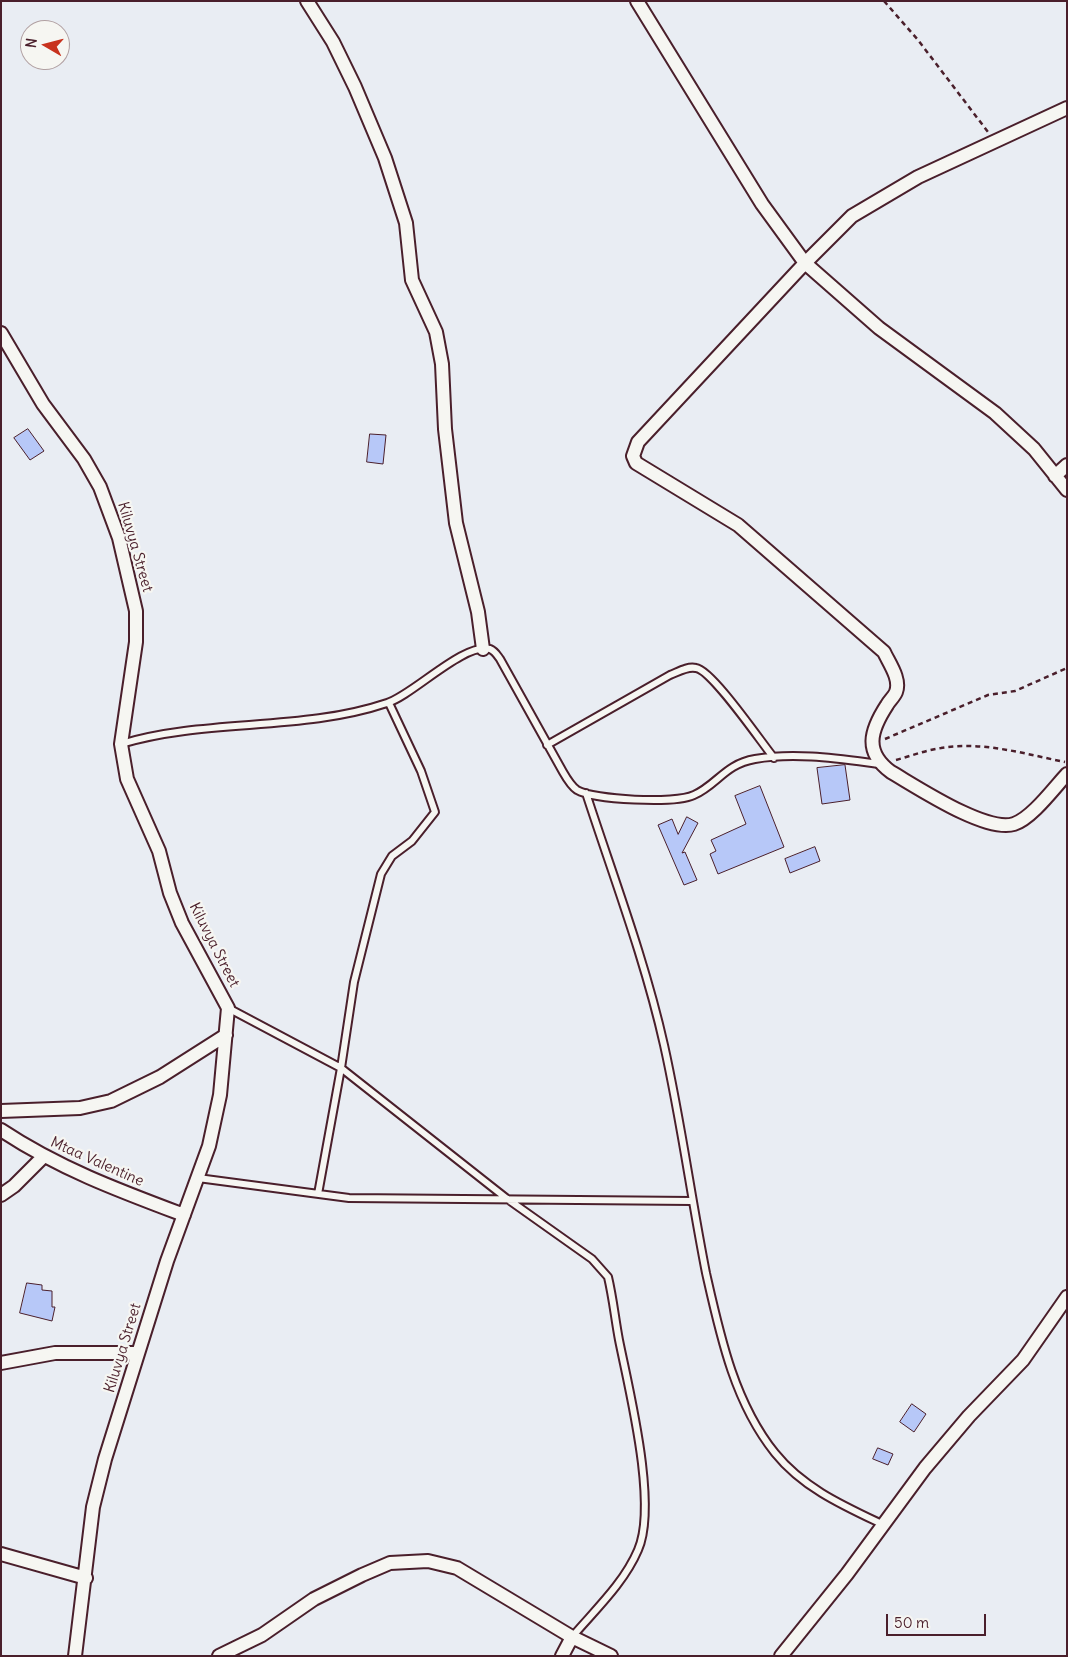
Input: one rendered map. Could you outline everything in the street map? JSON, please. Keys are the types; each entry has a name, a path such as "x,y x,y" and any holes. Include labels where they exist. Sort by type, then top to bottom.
{"street":[{"path":"307,1 332,42 355,87 385,158 406,223 412,280 436,332 442,364 445,429 456,523 478,612 483,649"},
{"path":"637,1 762,204 805,263 879,328 995,413 1034,449 1067,490"},
{"path":"1067,108 918,177 852,216 805,263 638,442 633,456 636,463 738,525 884,652 896,675 896,692 875,726 871,744 880,764 970,816 1001,826 1015,824 1036,808 1067,774"},
{"name":"Kiluvya Street","path":"1,333 43,404 84,459 100,487 119,538 136,611 136,642 121,744 127,779 159,851 170,893 182,923 228,1008 220,1096 209,1146 184,1214 138,1353 105,1459 93,1507 86,1578 75,1656"},
{"path":"1055,476 1067,465"},
{"path":"1,1111 80,1108 111,1100 160,1076 226,1035"},
{"name":"Mtaa Valentine","path":"1,1130 43,1157 108,1187 184,1214"},
{"path":"1,1195 14,1186 43,1157"},
{"path":"781,1656 884,1525 924,1468 969,1416 1023,1360 1067,1297"},
{"path":"1,1362 55,1353 138,1353"},
{"path":"1,1554 86,1578"},
{"path":"219,1656 262,1635 314,1599 390,1562 428,1561 457,1568 572,1636 611,1656"},
{"path":"562,1656 572,1636"}],"lane":[{"path":"121,744 149,736 301,721 344,714 389,703 446,665 473,651 483,649 495,651 571,785 586,793 644,800 680,799 694,795 729,768 741,762 774,758 820,758 880,764"},
{"path":"547,745 670,675 686,668 696,668 706,672 720,688 774,758"},
{"path":"318,1194 341,1068 354,982 381,874 392,856 412,841 435,812 421,771 389,703"},
{"path":"586,793 664,1044 692,1201 721,1337 734,1378 752,1416 775,1453 801,1479 836,1503 884,1525"},
{"path":"228,1008 341,1068 506,1198 592,1259 608,1277 634,1417 644,1499 644,1528 639,1548 627,1570 572,1636"},
{"path":"198,1178 350,1198 692,1201"}],"path":[{"path":"884,1 918,40 995,141"},
{"path":"871,744 907,732 988,695 1015,691 1067,668"},
{"path":"880,764 940,748 961,746 1010,750 1067,762"}],"building":[{"path":"28,429 44,451 30,460 14,438"},
{"path":"370,434 386,435 383,464 367,462"},
{"path":"845,765 850,800 822,804 817,768"},
{"path":"760,786 784,847 718,874 710,854 716,851 711,840 746,824 735,796"},
{"path":"687,817 698,823 682,853 685,852 697,880 684,885 658,825 672,819 678,834"},
{"path":"815,847 820,861 790,873 785,859"},
{"path":"27,1283 42,1285 42,1290 52,1291 52,1307 55,1307 52,1321 20,1313"},
{"path":"912,1404 926,1414 914,1432 900,1422"},
{"path":"878,1448 893,1454 888,1465 873,1459"}]}
